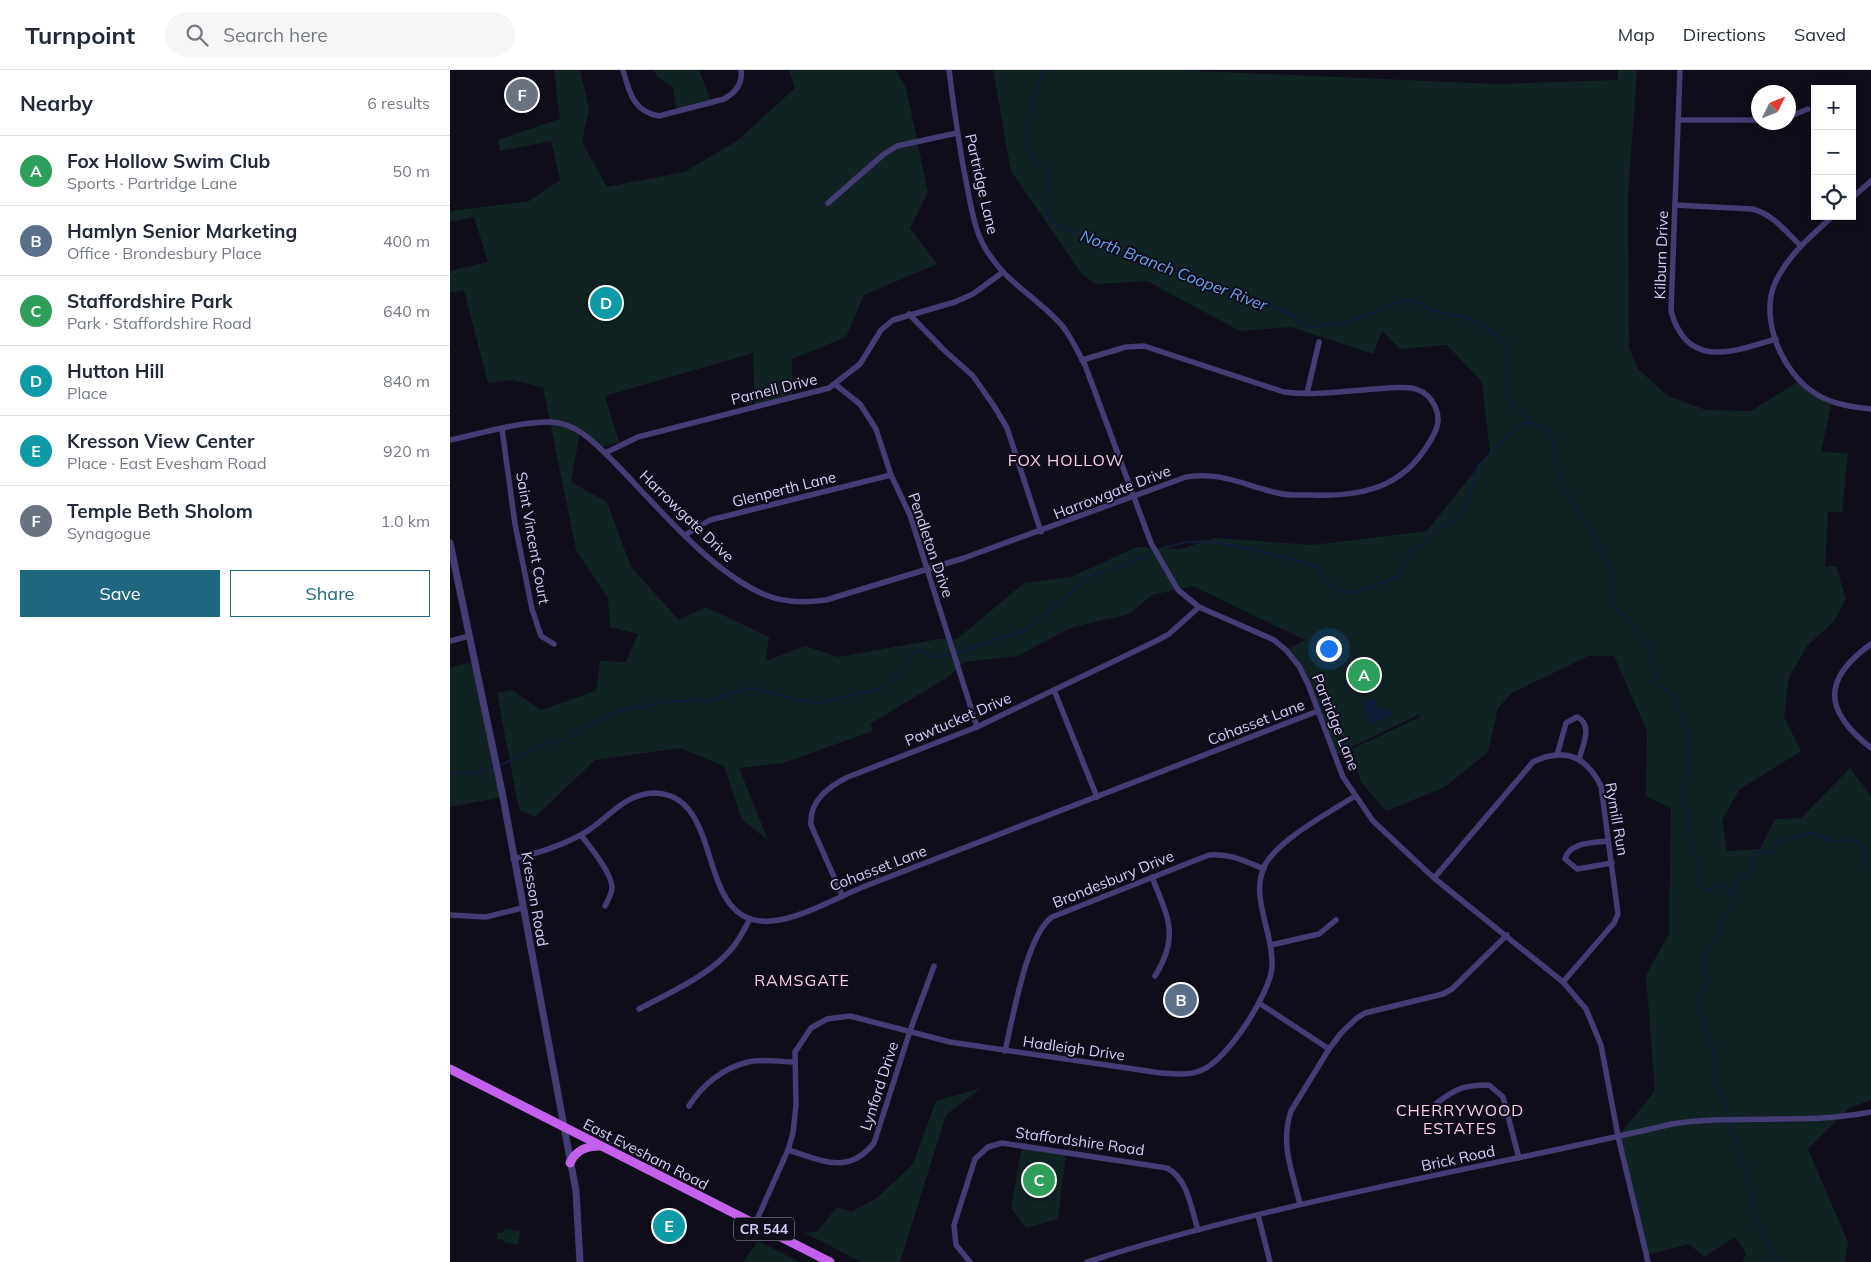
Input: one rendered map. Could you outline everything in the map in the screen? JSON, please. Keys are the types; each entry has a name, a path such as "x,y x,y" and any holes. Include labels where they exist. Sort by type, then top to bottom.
{"main road":[{"name":"East Evesham Road","path":"450,1069 830,1262"},
{"path":"570,1163 573,1157 584,1148 600,1146"}],"street":[{"path":"623,70 635,104 652,115 658,116 724,100 732,95 740,83 741,70"},
{"name":"Partridge Lane","path":"949,70 957,133 975,226 982,244 1003,272 1064,328 1082,360 1151,543 1178,590 1198,607 1274,640 1286,650 1299,666 1343,777 1373,821 1434,878 1507,935 1562,982 1586,1009 1601,1044 1618,1136 1648,1262"},
{"name":"Kilburn Drive","path":"1680,70 1671,312 1676,328 1693,346 1713,353 1731,352 1776,339"},
{"path":"1796,114 1808,109"},
{"path":"1679,120 1751,120"},
{"path":"828,203 884,154 897,146 957,133"},
{"path":"1856,195 1871,182"},
{"path":"1675,205 1752,209 1762,212 1772,217 1800,245"},
{"path":"1828,220 1800,245 1775,283 1770,300 1771,320 1785,361 1806,387 1832,402 1871,409"},
{"name":"Parnell Drive","path":"605,453 638,437 814,392 836,384 860,364 887,324 909,314 954,302 973,294 1003,272"},
{"path":"909,314 944,350 973,376 994,406 1007,428 1041,532"},
{"path":"1307,393 1319,342"},
{"name":"Harrowgate Drive","path":"450,440 502,429 551,422 578,430 605,453 685,535 731,576 764,594 806,603 826,600 1041,532 1133,495 1186,477 1215,475 1280,494 1338,496 1368,492 1386,485 1409,466 1426,447 1437,429 1439,417 1436,407 1430,398 1415,389 1398,388 1307,393 1284,392 1144,346 1126,347 1082,360"},
{"name":"Pendleton Drive","path":"836,384 860,404 876,429 891,475 910,514 977,727"},
{"name":"Saint Vincent Court","path":"502,429 515,524 532,609 541,636 554,644"},
{"name":"Glenperth Lane","path":"685,535 710,520 891,475"},
{"name":"Kresson Road","path":"450,543 503,797 570,1163 578,1215 580,1262"},
{"name":"Pawtucket Drive","path":"842,895 811,825 812,808 821,796 848,777 977,727 1168,634 1198,607"},
{"path":"450,641 468,636"},
{"path":"1871,644 1845,666 1838,676 1834,692 1834,702 1839,714 1849,728 1871,748"},
{"path":"1054,690 1097,797"},
{"name":"Cohasset Lane","path":"750,919 772,921 791,917 842,895 1318,711"},
{"path":"1434,878 1525,769 1544,756 1557,754 1566,723 1577,717 1586,725 1579,760"},
{"name":"Rymill Run","path":"1557,754 1564,753 1579,760 1596,775 1601,786 1618,914 1614,923 1562,982"},
{"path":"513,859 545,850 581,835 618,806 633,798 654,793 675,798 688,810 700,826 725,896 739,913 750,919 734,946 714,965 676,990 639,1010"},
{"name":"Hadleigh Drive","path":"755,1224 788,1150 796,1105 795,1052 803,1037 811,1028 827,1019 850,1016 950,1042 1161,1073 1193,1073 1203,1070 1219,1060 1259,1003 1272,976 1271,945 1262,910 1261,892 1264,869 1274,852 1286,842 1355,796"},
{"path":"581,835 597,857 612,884 610,896 605,906"},
{"path":"1608,841 1575,847 1569,850 1565,859 1578,869 1612,863"},
{"name":"Brondesbury Drive","path":"1005,1051 1021,985 1033,947 1046,921 1074,907 1196,859 1222,854 1234,856 1264,869"},
{"path":"1152,877 1169,922 1168,953 1155,976"},
{"path":"450,915 486,917 522,908"},
{"path":"1271,945 1319,934 1336,920"},
{"path":"1300,1204 1285,1146 1285,1133 1291,1110 1342,1032 1365,1013 1443,994 1452,989 1507,935"},
{"name":"Lynford Drive","path":"788,1150 840,1164 855,1161 874,1143 910,1031 934,966"},
{"path":"1259,1003 1330,1049"},
{"path":"690,1106 706,1085 733,1067 749,1061 795,1062"},
{"path":"1437,1103 1454,1090 1469,1085 1489,1085 1503,1097 1519,1158"},
{"name":"Brick Road","path":"1086,1262 1198,1230 1300,1204 1672,1124 1722,1119 1813,1119 1871,1112"},
{"name":"Staffordshire Road","path":"970,1262 956,1245 954,1226 975,1159 988,1147 1002,1143 1167,1168 1178,1175 1183,1183 1198,1230"},
{"path":"1258,1215 1270,1262"}],"shaded area":[{"path":"554,70 580,70 589,108 582,142 607,187 684,172 737,141 795,88 789,70 896,70 906,88 928,192 910,228 937,264 864,295 846,337 792,359 792,399 755,407 753,353 605,396 619,442 600,448 580,431 571,482 607,502 631,567 679,620 706,607 769,637 766,661 805,646 838,657 939,639 957,639 1024,583 1071,577 1137,547 1181,549 1215,538 1313,545 1427,531 1490,452 1482,382 1447,345 1400,349 1382,331 1373,354 1291,327 1240,331 1147,281 1095,284 1081,273 1011,171 993,70 1177,70 1496,84 1618,80 1618,70 1637,70 1628,198 1629,347 1638,369 1668,396 1706,410 1751,411 1799,381 1832,402 1821,451 1848,454 1842,512 1828,512 1825,567 1836,566 1846,599 1834,621 1807,646 1789,677 1784,717 1801,751 1739,790 1722,820 1727,851 1760,849 1775,819 1801,818 1850,768 1871,796 1871,1100 1849,1108 1808,1149 1848,1242 1845,1262 1743,1262 1746,1253 1735,1237 1704,1257 1689,1244 1646,1255 1620,1134 1655,1091 1646,975 1669,934 1671,808 1646,796 1647,731 1614,656 1588,656 1512,693 1498,708 1488,752 1445,787 1386,811 1361,782 1352,749 1420,717 1420,714 1335,755 1308,684 1286,650 1305,640 1193,586 1152,595 1129,614 1073,627 1017,656 965,662 948,677 870,724 873,731 783,763 739,768 768,840 742,820 724,766 680,748 595,760 535,817 519,809 497,693 512,690 541,710 596,691 600,661 626,662 638,634 610,627 608,598 576,550 543,387 512,380 488,383 464,290 450,293 450,271 488,262 474,217 450,222 450,211 529,201 560,180 551,141 500,151 498,140 560,119"},
{"path":"653,70 699,70 713,106 677,112 673,87 658,77"},
{"path":"474,662 503,797 450,807 450,667"},
{"path":"981,1088 946,1115 900,1262 862,1262 805,1233 818,1231 837,1207 851,1212 877,1198 913,1164 936,1101"},
{"path":"1022,1146 1066,1152 1058,1219 1026,1228 1011,1208"},
{"path":"506,1229 520,1231 518,1245 497,1239 497,1232 501,1233"},
{"path":"758,1241 799,1262 743,1262"}],"water":[{"path":"1374,698 1380,711 1388,708 1392,716 1372,724 1363,702"}],"waterway":[{"name":"North Branch Cooper River","path":"1043,70 1030,115 1027,140 1028,151 1032,159 1047,172 1045,209 1048,217 1060,226 1133,257 1174,269 1263,302 1295,317 1310,328 1352,321 1406,300 1415,301 1436,312 1465,317 1495,333 1506,343 1508,395 1511,403 1523,413 1528,423"},
{"name":"North Branch Cooper River","path":"1162,548 1186,542 1208,541 1251,549 1306,563 1318,569 1332,587 1341,592 1356,592 1400,575 1410,553 1423,544 1436,529 1455,520 1471,493 1478,466 1508,435 1525,423 1543,425 1552,436 1555,460 1562,484 1607,560 1612,576 1611,602 1634,625 1649,645 1654,666 1654,682 1672,693 1690,738 1684,798 1693,850 1700,863 1700,886 1708,891 1723,884 1733,891"},
{"path":"957,653 1026,630 1092,575 1119,567 1148,555"},
{"path":"501,765 542,745 565,740 602,718 632,707 646,707 660,702 713,700 746,688 756,688 793,699 819,703 881,689 893,680 911,655 919,650 938,657 951,655"},
{"path":"450,773 472,774 490,769"},
{"name":"North Branch Cooper River","path":"1779,1262 1767,1246 1754,1211 1746,1170 1734,1137 1728,1111 1716,1085 1713,1048 1704,1028 1699,1000 1708,978 1704,966 1704,954 1707,947 1717,939 1723,915 1734,906 1733,894 1736,884 1753,869 1752,857 1759,851 1770,853 1780,840 1814,833 1832,841 1856,840 1866,848 1863,862 1871,865"}],"place":[{"name":"Temple Beth Sholom","path":"522,95"},
{"name":"Hutton Hill","path":"606,303"},
{"name":"Fox Hollow Swim Club","path":"1364,675"},
{"name":"Hamlyn Senior Marketing","path":"1181,1000"},
{"name":"Staffordshire Park","path":"1039,1180"},
{"name":"Kresson View Center","path":"669,1226"}],"district":[{"name":"FOX HOLLOW","path":"1066,460"},
{"name":"RAMSGATE","path":"802,980"},
{"name":"CHERRYWOOD ESTATES","path":"1460,1119"}]}
